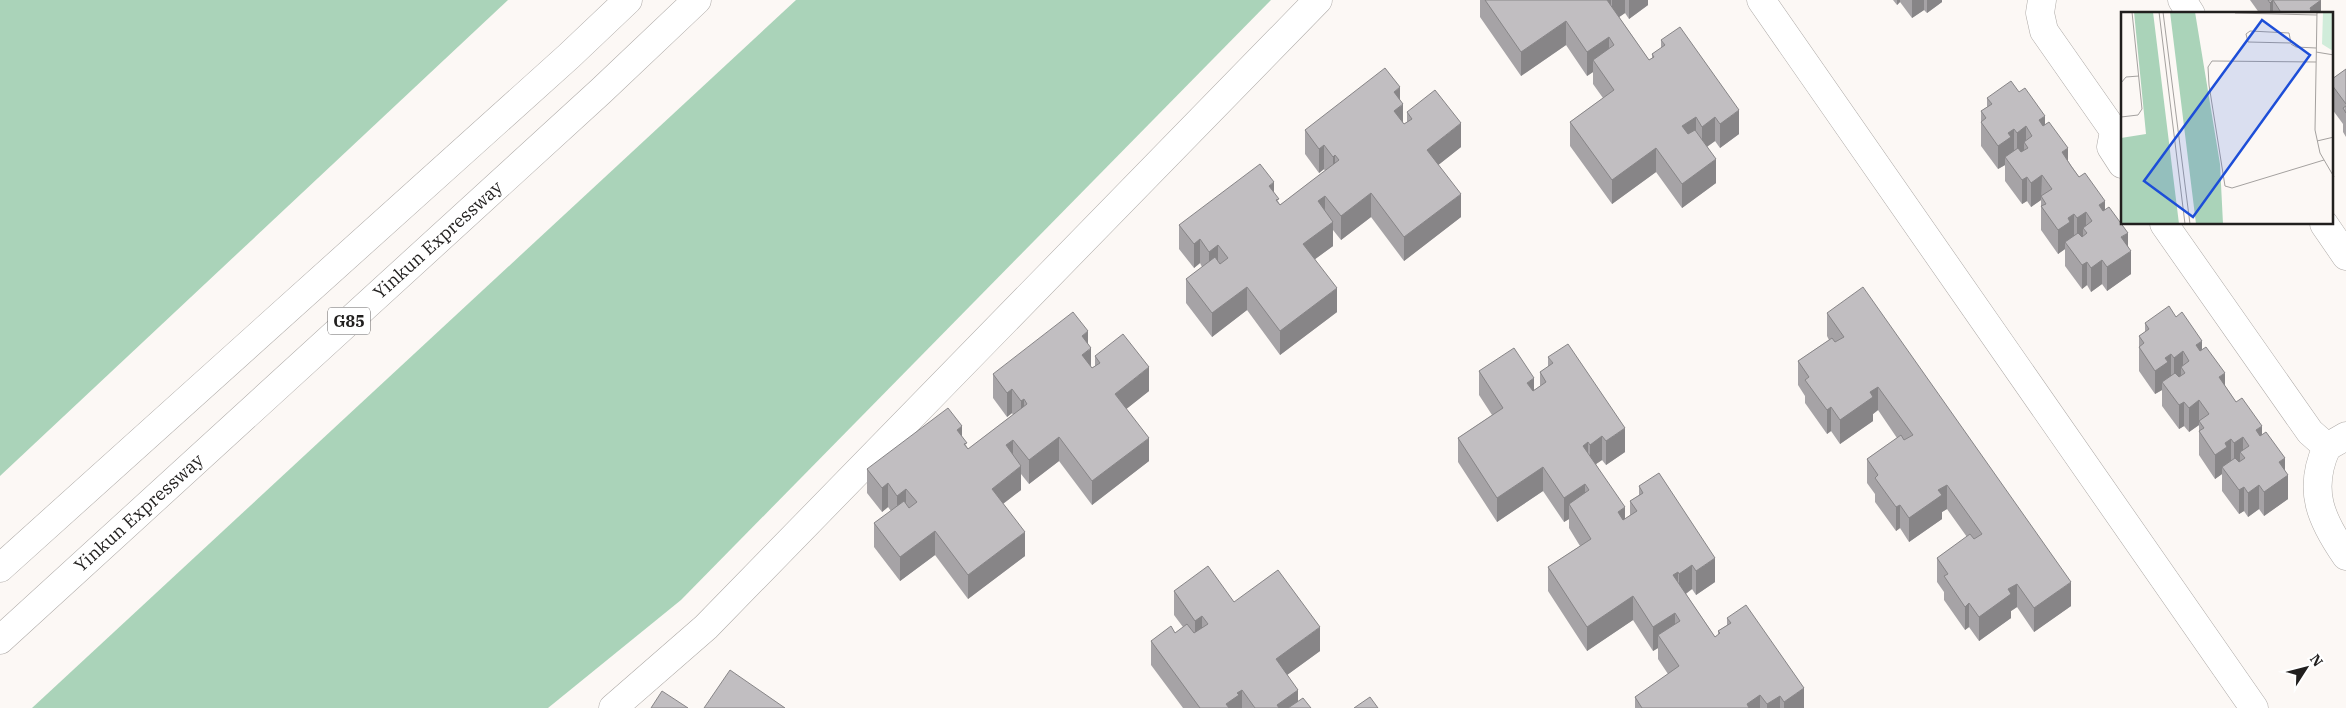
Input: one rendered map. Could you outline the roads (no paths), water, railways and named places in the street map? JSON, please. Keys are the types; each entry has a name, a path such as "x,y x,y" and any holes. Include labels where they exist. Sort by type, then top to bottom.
{"main road":[{"name":"G85","path":"0,568 554,70 628,0"},
{"name":"Yinkun Expressway","path":"0,640 601,91 697,0"},
{"path":"613,708 706,627 1318,0"},
{"path":"1761,0 2254,708"},
{"path":"2042,0 2040,13 2044,30 2114,130 2111,148 2121,163"},
{"path":"2182,0 2190,12"},
{"path":"2165,225 2310,432 2337,441 2319,471 2320,503 2328,530 2346,556"},
{"path":"2325,225 2346,256"}]}
